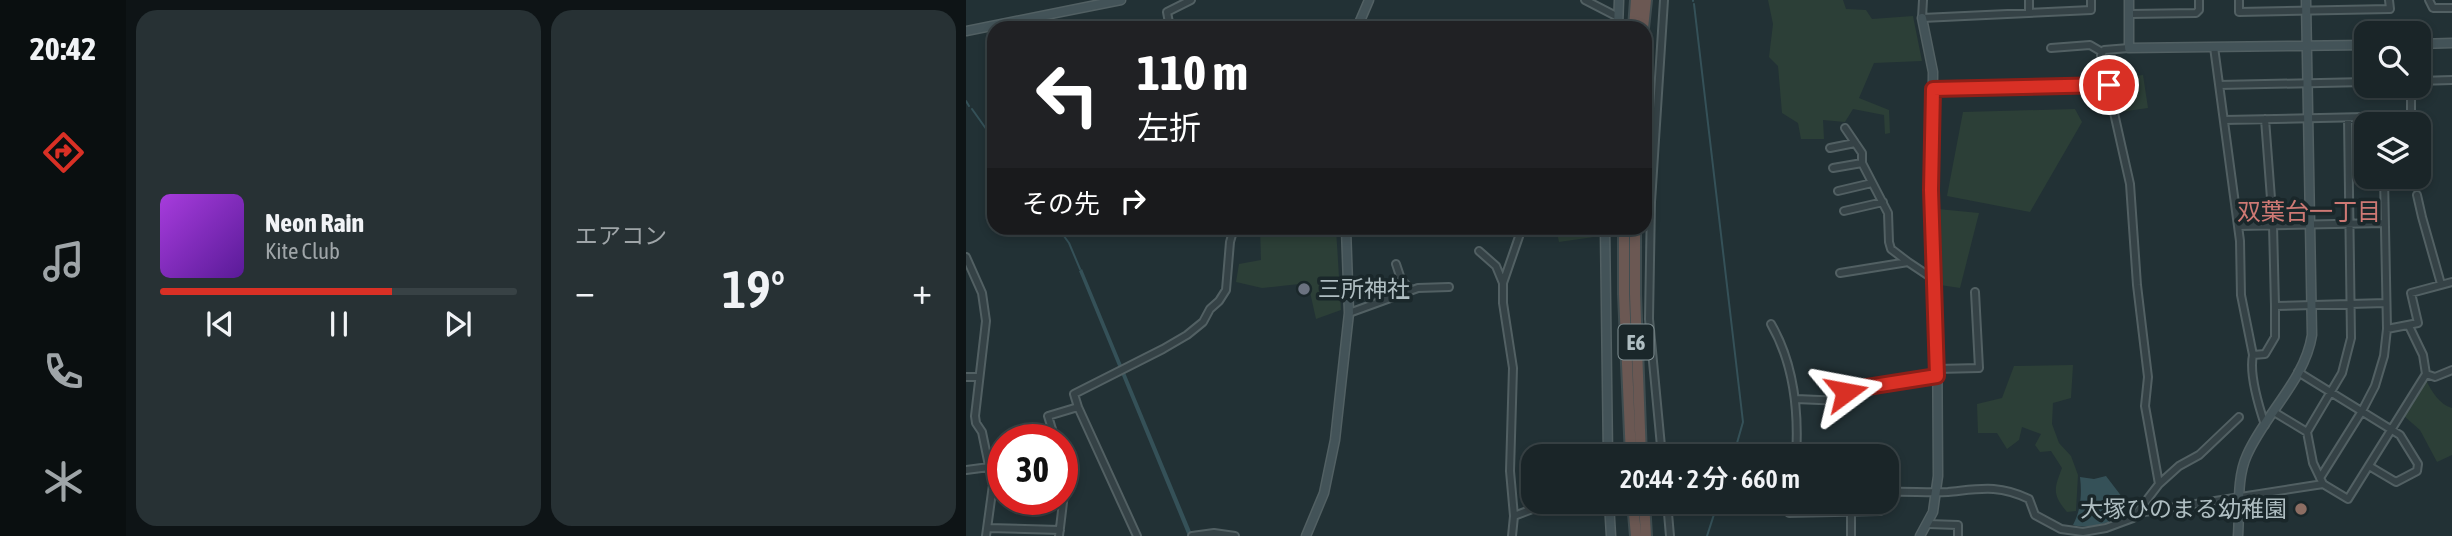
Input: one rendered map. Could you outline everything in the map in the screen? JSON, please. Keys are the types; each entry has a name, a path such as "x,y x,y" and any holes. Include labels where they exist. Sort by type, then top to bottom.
{"highway":[{"path":"1634,21 1636,0"},
{"path":"1644,21 1646,0"},
{"name":"E6","path":"1624,235 1630,444"},
{"name":"E6","path":"1635,235 1634,294 1640,444"},
{"path":"1634,514 1636,536"},
{"path":"1645,514 1646,536"}],"street":[{"path":"1016,21 1121,0"},
{"path":"1169,21 1167,12 1191,0"},
{"path":"1360,21 1369,0"},
{"path":"1585,0 1612,21"},
{"path":"1617,21 1619,0"},
{"path":"1652,152 1664,0"},
{"path":"1920,536 1933,512 1937,492 1937,372 1931,190 1933,89 1930,53 1922,18 1923,0"},
{"path":"2028,0 2029,12"},
{"path":"1922,18 2091,10 2091,0"},
{"path":"2129,0 2129,48"},
{"path":"2130,14 2196,13 2199,10 2199,0"},
{"path":"2239,0 2239,12 2390,9 2389,0"},
{"path":"2238,536 2242,472 2247,455 2298,372 2310,344 2312,305 2306,0"},
{"path":"2429,0 2429,5 2433,8 2452,8"},
{"path":"966,31 987,27"},
{"path":"2431,44 2452,43"},
{"path":"2102,52 2129,48 2354,45"},
{"path":"2051,48 2090,46 2102,52"},
{"path":"2214,47 2238,226 2241,295 2253,355 2260,412 2265,425"},
{"path":"2102,52 2130,184 2137,285 2148,377 2145,406 2159,484"},
{"path":"2431,81 2452,80"},
{"path":"2219,85 2354,82"},
{"path":"1933,89 2109,85"},
{"path":"2348,118 2351,304 2349,350 2342,373 2307,432 2313,463 2321,481 2348,499 2426,374 2423,355 2409,326"},
{"path":"2224,120 2354,118"},
{"path":"2253,355 2265,354 2275,337 2273,225 2265,119"},
{"path":"1845,128 1862,153 1862,163 1888,213 1891,249 1935,280"},
{"path":"1830,148 1855,143"},
{"path":"1833,168 1862,163"},
{"path":"1838,191 1872,183"},
{"path":"2138,513 2321,481 2362,411 2379,377 2384,356 2387,329 2384,189"},
{"path":"2417,195 2421,218 2441,284"},
{"path":"1844,211 1883,202"},
{"path":"2238,226 2384,223"},
{"path":"1137,536 1074,394 1163,349 1203,322 1226,290 1232,235"},
{"path":"1306,536 1324,493 1335,440 1349,313 1346,235"},
{"path":"1512,536 1514,516 1510,471 1513,368 1503,303 1503,283 1520,235"},
{"path":"1605,235 1608,444"},
{"path":"1648,235 1649,319 1661,444"},
{"path":"1479,251 1496,266 1503,283"},
{"path":"966,257 985,309 986,321 975,416 982,432 987,457"},
{"path":"1840,273 1908,262"},
{"path":"1396,264 1401,279 1410,290"},
{"path":"2387,329 2418,324 2412,293 2452,282"},
{"path":"1349,313 1410,290 1430,286 1449,287"},
{"path":"1796,399 1843,401 1848,390 1937,372 1979,368 1975,292"},
{"path":"2275,306 2386,303"},
{"path":"1771,324 1782,343 1787,366 1794,381 1796,444"},
{"path":"2426,374 2435,377 2452,370"},
{"path":"2298,372 2400,435 2418,464 2417,471 2396,482 2369,466"},
{"path":"966,377 979,377"},
{"path":"1050,424 1048,416 1078,407"},
{"path":"2274,412 2307,432"},
{"path":"1899,492 1937,492 1984,487 2029,499 2035,515 2077,534 2106,528 2133,518 2159,484 2179,466 2199,455 2239,417"},
{"path":"966,470 987,467"},
{"path":"1514,516 1521,513"},
{"path":"1610,514 1611,536"},
{"path":"1668,514 1670,536"},
{"path":"1851,514 1851,536"},
{"path":"986,536 990,515"},
{"path":"988,528 1060,533 1062,515"},
{"path":"1928,524 1958,525 1958,536"},
{"path":"1192,536 1214,533 1235,536"}],"green space":[{"path":"1768,0 1843,0 1846,9 1866,10 1872,19 1913,16 1922,61 1874,63 1859,98 1889,110 1890,133 1885,134 1884,115 1853,109 1845,122 1823,120 1824,139 1801,139 1798,123 1782,113 1778,66 1769,57 1773,24"},
{"path":"2143,75 2148,108 2120,112 2112,79"},
{"path":"2075,109 2082,122 2030,212 1947,196 1963,112"},
{"path":"1938,209 1979,213 1960,288 1940,285"},
{"path":"1260,235 1336,235 1341,310 1316,319 1308,283 1262,288 1236,282 1239,264 1261,260"},
{"path":"1557,235 1594,237 1559,242"},
{"path":"2073,365 2071,398 2053,403 2052,424 2059,443 2071,456 2078,475 2076,511 2067,512 2056,491 2062,468 2051,451 2040,452 2035,445 2041,434 2022,427 2019,440 2007,449 1997,433 1978,433 1977,404 2002,398 2014,366"},
{"path":"2426,380 2440,401 2452,408 2452,455 2437,462 2420,430 2404,416"}],"water":[{"path":"1082,269 1192,536 1188,536 1079,271"},
{"path":"2106,476 2132,510 2104,524 2073,525 2080,502 2080,477 2094,479"}],"waterway":[{"path":"1694,4 1743,422 1737,444"},
{"path":"966,101 969,106"},
{"path":"972,109 987,130"},
{"path":"1063,235 1080,269"},
{"path":"1707,536 1714,514"}],"place":[{"name":"三所神社","path":"1304,289"},
{"name":"大塚ひのまる幼稚園","path":"2301,509"}],"district":[{"name":"双葉台一丁目","path":"2309,211"}],"route":[{"path":"1846,392 1937,376 1931,190 1933,89 2109,85"}]}
